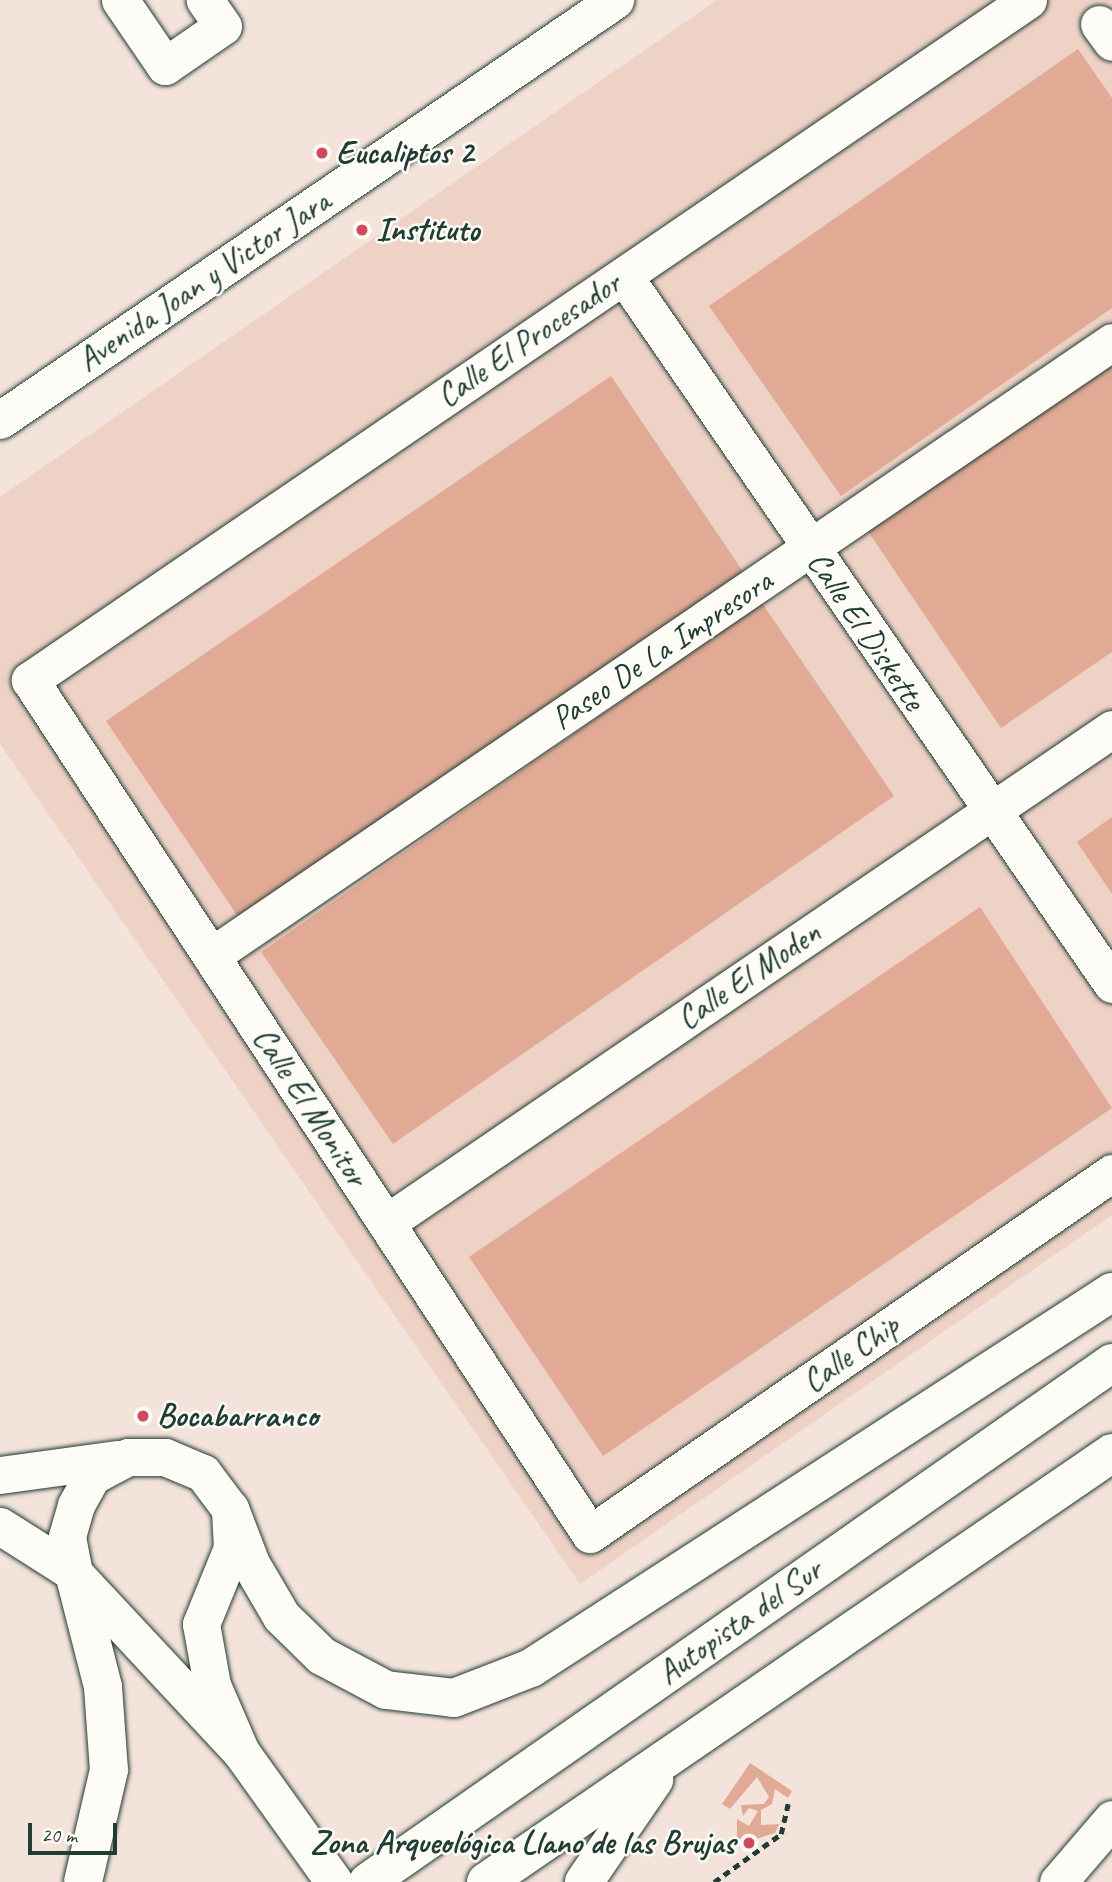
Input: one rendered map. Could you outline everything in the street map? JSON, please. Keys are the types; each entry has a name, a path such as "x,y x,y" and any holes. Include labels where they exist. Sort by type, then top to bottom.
{"highway":[{"path":"230,1510 251,1564 282,1618 322,1656 386,1689 454,1698 531,1668 1112,1292"},
{"name":"Autopista del Sur","path":"374,1877 1112,1363"},
{"name":"Autopista del Sur","path":"486,1882 1112,1453"},
{"path":"74,1573 103,1687 109,1770 83,1882"},
{"path":"584,1882 624,1817 680,1748"}],"street":[{"path":"120,0 165,66 223,26 205,0"},
{"name":"Avenida Joan y Victor Jara","path":"0,420 615,0"},
{"name":"Calle El Procesador","path":"30,680 1028,0"},
{"name":"Calle El Diskette","path":"624,275 989,813 1112,984"},
{"name":"Paseo De La Impresora","path":"211,956 1112,342"},
{"name":"Calle El Monitor","path":"30,680 590,1534"},
{"name":"Calle El Moden","path":"386,1223 1112,729"},
{"name":"Calle Chip","path":"590,1534 1112,1173"},
{"path":"74,1573 67,1537 76,1505 92,1475 128,1457"},
{"path":"0,1475 128,1457 165,1457 203,1473 230,1510 232,1548 201,1624 209,1675 241,1752"},
{"path":"0,1526 74,1573 241,1752 334,1882"},
{"path":"1058,1882 1112,1819"}],"path":[{"path":"714,1882 781,1834 788,1804"}],"shaded area":[{"path":"717,0 1112,0 1112,1215 580,1584 0,744 0,497"}],"building":[{"path":"1078,49 1112,98 1112,308 841,496 709,306"},
{"path":"1112,362 1112,652 1001,728 867,530"},
{"path":"611,376 744,573 239,918 106,721"},
{"path":"762,603 894,796 393,1144 261,952"},
{"path":"1112,817 1112,894 1077,842"},
{"path":"980,907 1112,1108 603,1456 469,1257"},
{"path":"750,1763 792,1791 788,1798 775,1789 772,1804 761,1810 761,1825 779,1824 775,1833 737,1845 737,1819 749,1826 758,1811 749,1808 743,1816 741,1805 764,1804 769,1797 757,1777 730,1809 722,1804"}],"place":[{"name":"Eucaliptos 2","path":"322,153"},
{"name":"Instituto","path":"362,230"},
{"name":"Bocabarranco","path":"143,1416"},
{"name":"Zona Arqueológica Llano de las Brujas","path":"749,1843"}]}
